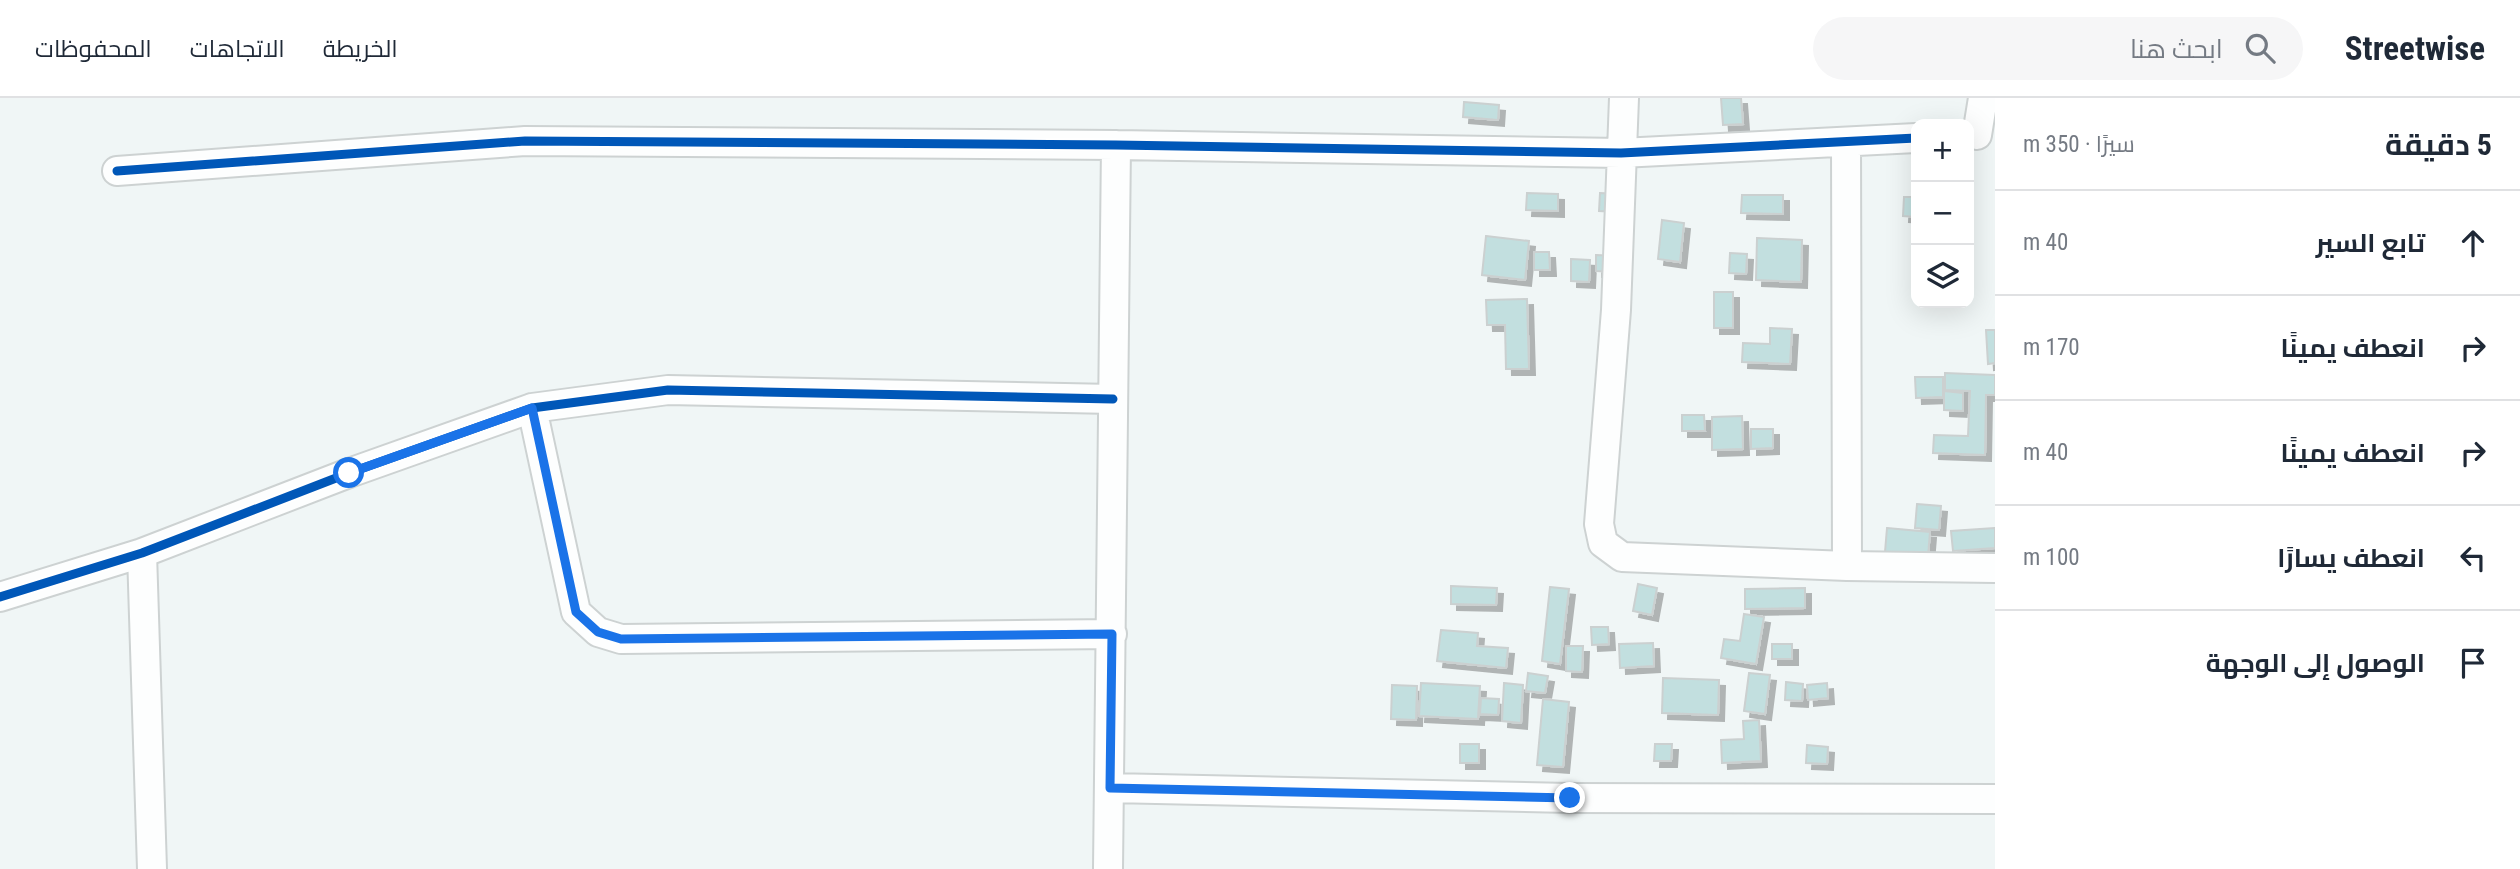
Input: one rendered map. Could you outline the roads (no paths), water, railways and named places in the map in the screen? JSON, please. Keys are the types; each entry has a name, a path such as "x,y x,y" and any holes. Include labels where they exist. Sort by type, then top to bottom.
{"street":[{"path":"1624,98 1616,310 1599,524 1603,543 1622,557 1847,566 1995,568"},
{"path":"1980,135 1983,98"},
{"path":"117,171 526,141 1116,145 1621,153 1911,138"},
{"path":"1846,142 1847,566"},
{"path":"1108,869 1116,145"},
{"path":"0,597 142,553 349,473 532,408 668,390 1114,399"},
{"path":"532,408 576,612 598,632 621,639 1112,634"},
{"path":"142,553 152,869"},
{"path":"1110,788 1570,798 1995,799"}]}
